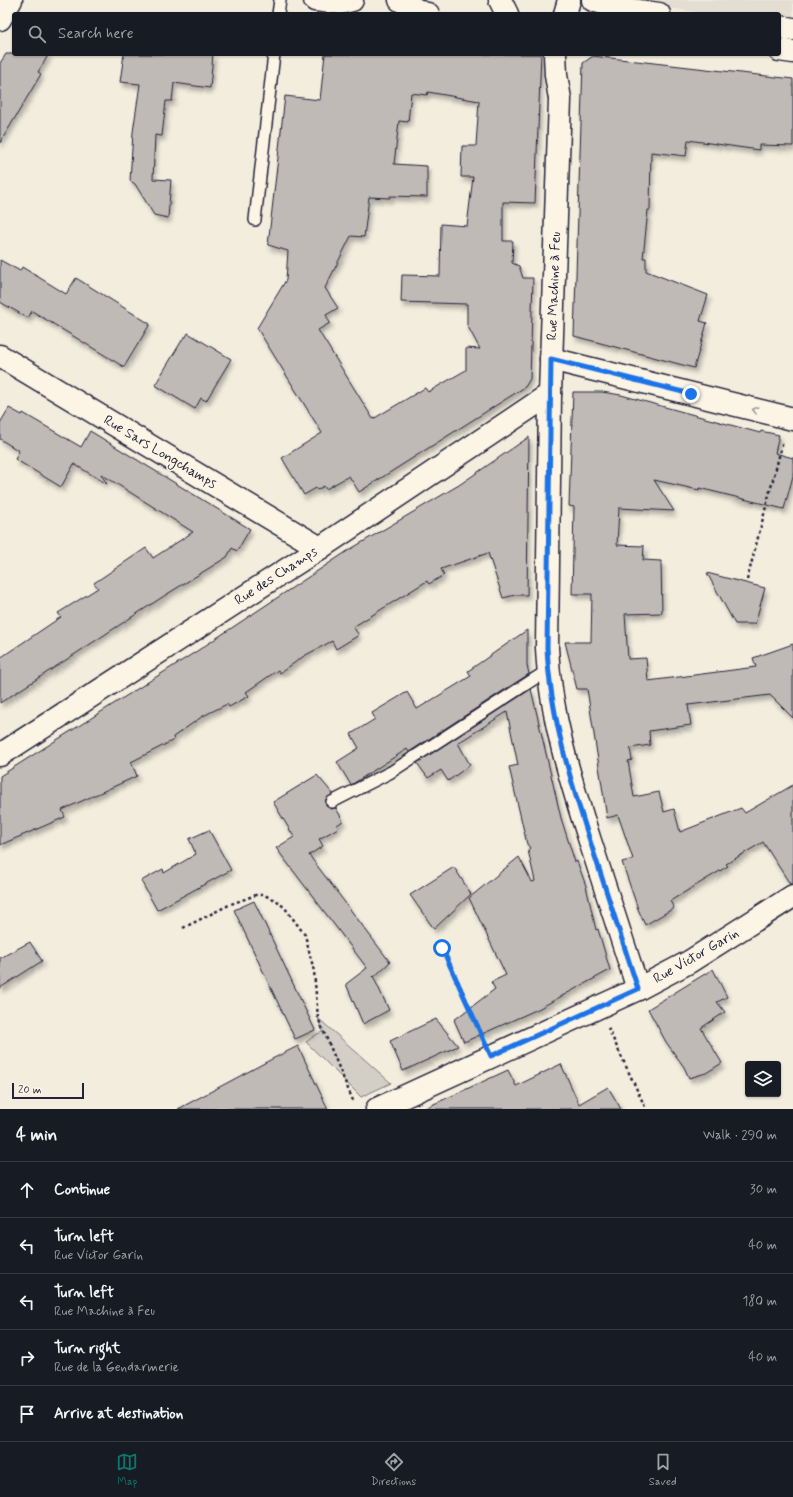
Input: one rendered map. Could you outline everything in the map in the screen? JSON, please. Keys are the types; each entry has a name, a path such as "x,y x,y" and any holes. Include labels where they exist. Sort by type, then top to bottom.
{"street":[{"path":"0,18 11,0"},
{"path":"315,0 340,3 352,0"},
{"path":"400,0 420,12"},
{"path":"500,0 506,12"},
{"path":"566,12 569,0"},
{"path":"593,0 618,8 645,12"},
{"path":"781,27 793,29"},
{"path":"781,50 793,52"},
{"name":"Rue Machine à Feu","path":"563,56 556,75 560,99 550,394 547,640 548,670 558,727 570,778 638,989"},
{"name":"Rue Sars Longchamps","path":"0,356 320,548"},
{"path":"551,359 791,418"},
{"name":"Rue des Champs","path":"0,755 320,548 550,394"},
{"name":"Rue Victor Garin","path":"377,1109 638,989 689,962 793,896"}],"lane":[{"path":"278,12 280,0"},
{"path":"255,220 274,56"},
{"path":"332,802 391,772 548,670"}],"path":[{"path":"747,580 791,418"},
{"path":"183,928 231,904 256,895 264,895 277,900 285,908 305,935 314,971 318,1018 357,1109"},
{"path":"442,948 491,1056"},
{"path":"598,1007 646,1109"}],"shaded area":[{"path":"611,0 793,0 793,23 781,21 781,12 696,12"},
{"path":"318,1018 391,1083 361,1097 306,1042 317,1034 323,1032"}],"building":[{"path":"6,54 12,54 12,56 48,56 38,72 41,74 0,143 0,63"},
{"path":"124,56 213,56 210,88 174,83 172,101 166,101 162,136 155,135 153,179 171,180 168,218 154,215 135,184 130,181 133,132 140,84 120,82"},
{"path":"325,56 541,56 535,203 503,202 503,241 513,241 512,263 519,266 523,278 533,278 530,379 525,387 359,492 349,476 326,489 324,486 317,490 316,488 304,495 282,458 322,433 257,328 286,280 288,251 268,245 285,96 320,100","holes":["428,92 479,101 476,146 462,146 461,177 473,177 467,226 441,224 440,276 402,275 401,302 467,304 467,325 480,349 466,348 466,370 428,392 425,388 373,419 318,330 330,323 326,315 338,308 325,288 351,236 364,237 369,197 427,197 427,166 394,164 399,121 408,122 411,93 427,95"]},
{"path":"593,56 793,79 793,146 759,145 759,150 688,140 686,156 651,152 650,210 648,210 643,258 646,258 646,271 708,295 700,321 707,323 694,368 574,336 583,63"},
{"path":"0,260 20,271 22,267 66,294 76,278 150,324 124,367 32,311 28,318 0,302"},
{"path":"188,333 231,359 206,401 201,398 195,409 155,385 184,337 186,337"},
{"path":"573,392 602,392 621,395 760,433 761,431 779,435 775,453 793,458 793,476 784,509 699,488 699,490 654,480 674,511 619,508 617,545 644,546 643,560 661,561 662,613 625,614 628,659 646,658 648,681 756,667 753,658 793,644 793,718 770,695 688,705 691,725 649,731 650,745 630,748 632,760 628,761 634,797 659,792 664,812 674,809 680,832 741,808 745,813 793,785 793,884 790,884 763,842 726,864 728,866 670,901 674,908 645,925 622,862 633,859 618,815 607,818 587,689 577,689 565,642 591,642 592,594 572,594 574,507 569,506"},
{"path":"9,408 22,415 23,413 81,447 90,431 250,529 237,551 232,548 227,557 164,596 0,703 0,658 61,617 58,613 98,588 94,583 146,548 153,558 193,532 101,474 107,484 74,464 61,487 15,459 19,451 0,439 0,423"},
{"path":"529,437 527,595 515,595 503,598 488,553 441,569 444,575 429,584 427,581 353,627 359,635 336,649 332,641 304,656 280,673 278,670 246,692 249,696 229,707 227,704 203,716 173,737 174,740 131,762 137,776 62,810 65,817 0,845 0,776 197,651 349,550 459,485"},
{"path":"707,573 765,588 755,624 735,624"},
{"path":"527,630 527,665 529,674 409,752 407,749 351,785 337,762 359,748 351,734 375,719 372,713 407,692 417,709 471,676 468,671"},
{"path":"531,689 561,818 575,862 577,861 586,886 596,930 598,929 610,970 538,1009 464,1042 454,1020 495,989 491,982 506,975 469,898 519,857 532,882 535,881 528,850 530,848 527,844 509,767 518,765 507,712 458,743 470,765 448,781 441,770 428,778 417,763"},
{"path":"317,775 333,794 326,799 326,806 331,809 336,808 343,821 337,825 338,828 319,839 323,846 309,855 390,962 374,977 373,976 389,1010 363,1024 346,984 367,968 276,848 294,837 273,802"},
{"path":"209,830 231,870 157,910 141,881 163,869 164,873 196,854 189,839"},
{"path":"454,867 471,894 434,929 410,895"},
{"path":"254,901 315,1030 295,1039 234,910"},
{"path":"30,942 42,961 0,988 0,958"},
{"path":"713,969 727,997 717,1002 725,1012 701,1028 722,1063 706,1073 689,1078 684,1067 666,1042 648,1009"},
{"path":"436,1019 458,1046 403,1071 390,1041"},
{"path":"298,1046 328,1109 178,1109 272,1059"},
{"path":"561,1064 579,1104 608,1087 621,1109 423,1109 508,1070 516,1086"}],"route":[{"path":"442,948 491,1056 638,989 570,778 558,727 548,670 547,648 551,359 691,394"}]}
